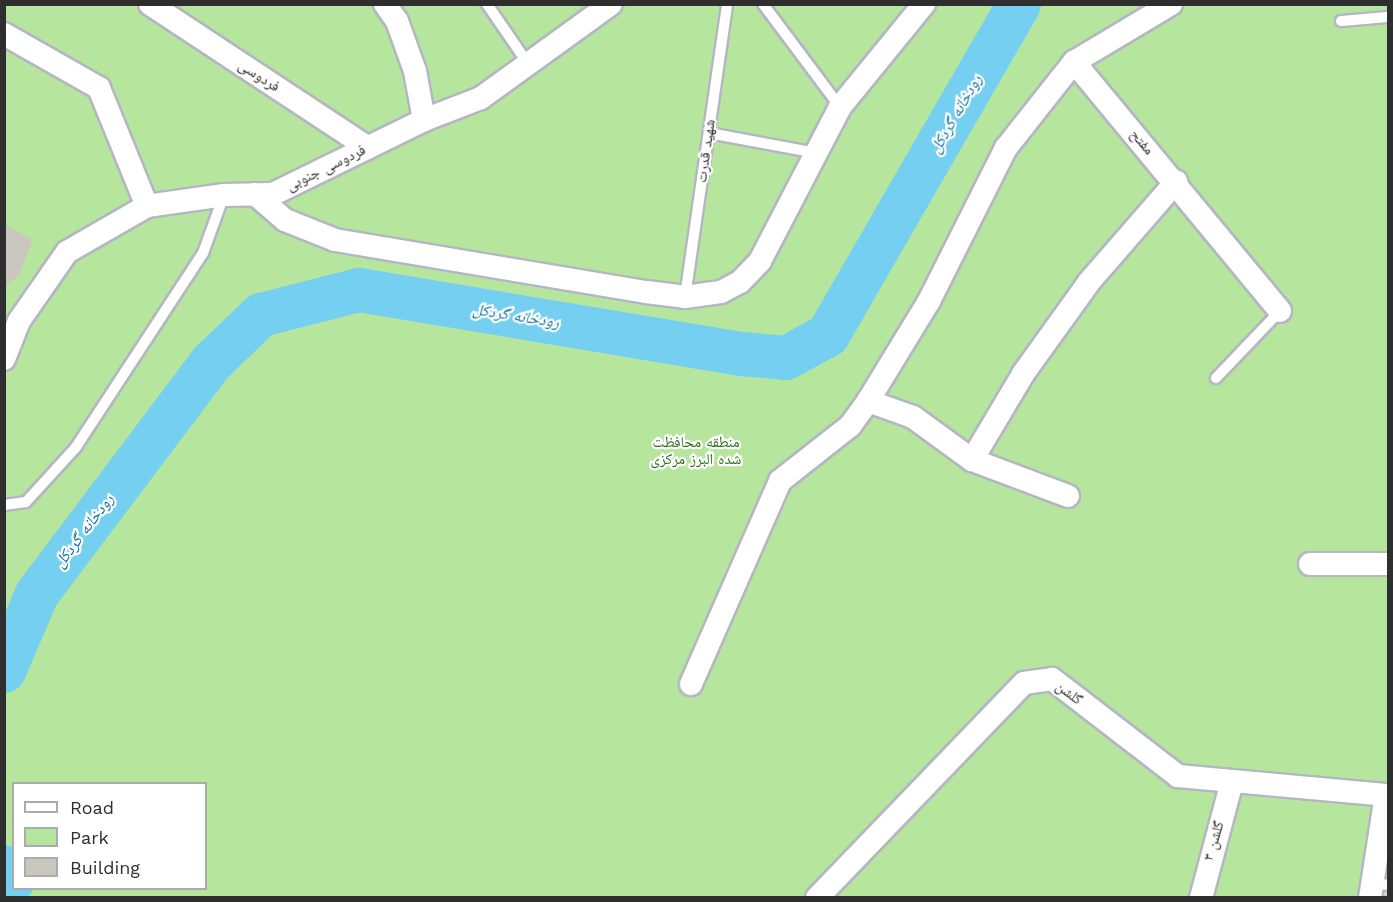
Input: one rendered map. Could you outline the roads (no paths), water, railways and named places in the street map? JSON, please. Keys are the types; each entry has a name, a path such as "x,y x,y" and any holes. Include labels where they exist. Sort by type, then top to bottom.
{"street":[{"name":"فردوسی","path":"150,4 368,148"},
{"path":"386,4 397,21 415,71 424,120"},
{"name":"فردوسی جنوبی","path":"4,359 19,321 67,252 147,206 224,195 273,194 424,120 481,98 611,4"},
{"path":"255,194 285,220 335,240 685,297 721,292 740,282 760,261 840,107 924,4"},
{"path":"691,684 780,481 850,426 868,401 929,301 1006,148 1074,62 1171,4"},
{"path":"4,34 99,88 147,206"},
{"name":"مفتح","path":"1074,62 1176,182 1280,311"},
{"path":"972,460 1023,374 1089,282 1176,182"},
{"path":"868,401 913,417 972,460 1068,496"},
{"path":"1310,564 1389,564"},
{"name":"گلشن","path":"817,897 1023,683 1052,680 1178,777 1231,784 1387,795"},
{"name":"گلشن ۳","path":"1201,897 1231,784"},
{"path":"1377,888 1387,795"}],"lane":[{"path":"487,4 529,65"},
{"name":"شهید قدرت","path":"685,297 727,4"},
{"path":"763,4 840,107"},
{"path":"1341,21 1389,17"},
{"path":"709,133 817,153"},
{"path":"4,505 26,502 76,447 203,254 224,195"},
{"path":"1216,378 1280,311"}],"waterway":[{"name":"رودخانه گردکل","path":"4,671 37,594 212,362 261,315 359,290 743,354 786,358 828,335 1019,4"},
{"name":"رودخانه گردکل","path":"4,867 12,877"}],"park label":[{"name":"منطقه محافظت شده البرز مرکزی","path":"696,450"}]}
